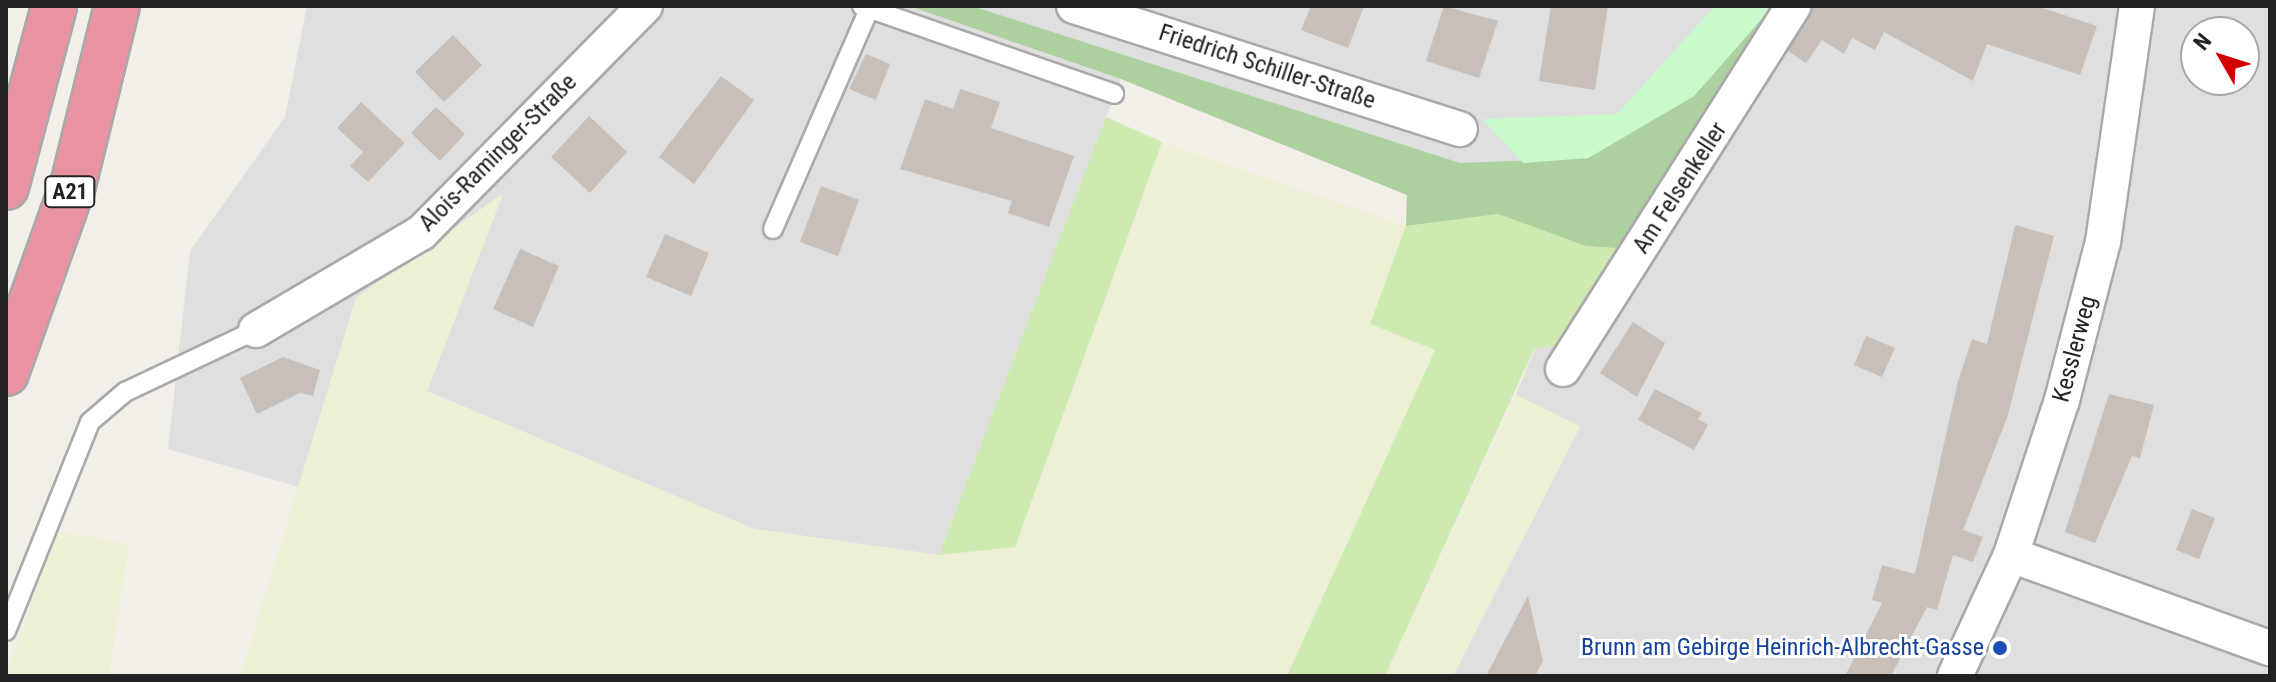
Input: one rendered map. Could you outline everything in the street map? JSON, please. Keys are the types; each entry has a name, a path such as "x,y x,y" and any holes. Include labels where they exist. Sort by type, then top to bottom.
{"highway":[{"name":"A21","path":"6,187 54,6"},
{"name":"A21","path":"6,373 73,185 117,6"}],"street":[{"name":"Alois-Raminger-Straße","path":"256,330 421,233 645,6"},
{"name":"Friedrich Schiller-Straße","path":"1074,6 1460,129"},
{"name":"Am Felsenkeller","path":"1563,369 1793,6"},
{"name":"Kesslerweg","path":"1955,676 2011,555 2103,242 2137,6"},
{"path":"2011,555 2270,648"}],"lane":[{"path":"773,229 866,7 1114,94"},
{"path":"6,631 90,422 125,392 256,330"}],"shaded area":[{"path":"307,6 2270,6 2270,676 1453,676 1580,427 1516,395 1535,348 1564,344 1629,249 1586,246 1498,214 1406,226 1407,195 1121,79 939,555 754,529 427,391 501,195 356,298 299,487 168,449 190,251 285,117"}],"green space":[{"path":"909,6 972,6 1460,163 1588,158 1694,96 1773,6 1630,249 1586,246 1498,214 1406,226 1407,195 1121,79"},
{"path":"1715,6 1773,6 1694,96 1588,158 1523,163 1482,119 1617,114"},
{"path":"1106,117 1162,142 1015,547 939,555"},
{"path":"1162,142 1406,226 1371,323 1436,350 1287,676 240,676 356,298 503,194 427,392 754,529 939,555 1015,546"},
{"path":"1498,214 1586,246 1630,249 1563,344 1534,349 1385,676 1287,676 1435,350 1370,324 1406,226"},
{"path":"1516,395 1580,426 1453,676 1385,676"},
{"path":"57,531 129,544 109,676 6,676"}],"building":[{"path":"1311,6 1364,6 1348,48 1301,30"},
{"path":"1444,6 1498,21 1479,78 1426,61"},
{"path":"1551,6 1608,6 1595,90 1539,81"},
{"path":"1813,6 2037,6 2097,26 2080,75 1987,44 1973,81 1884,32 1875,50 1852,38 1844,54 1822,40 1806,63 1788,51"},
{"path":"453,35 482,65 444,102 415,72"},
{"path":"866,54 890,64 876,100 849,89"},
{"path":"721,76 754,100 694,184 659,157"},
{"path":"960,89 1000,102 991,128 1074,156 1049,227 1008,213 1012,201 900,169 925,99 953,109"},
{"path":"361,102 405,143 368,182 350,166 363,152 337,128"},
{"path":"436,107 465,134 440,161 411,133"},
{"path":"589,116 627,152 590,193 551,157"},
{"path":"821,186 859,200 838,256 800,242"},
{"path":"2015,225 2054,236 2007,418 1963,530 1983,537 1973,562 1953,555 1937,610 1927,607 1891,676 1845,676 1882,603 1872,600 1882,565 1915,574 1958,381 1972,339 1987,344"},
{"path":"665,234 709,253 691,296 646,277"},
{"path":"520,249 559,266 533,327 493,309"},
{"path":"1633,322 1665,343 1637,397 1600,373"},
{"path":"1866,336 1895,348 1882,377 1854,365"},
{"path":"283,357 320,370 313,396 300,393 257,414 240,378"},
{"path":"1655,389 1702,413 1698,419 1708,425 1694,450 1638,420"},
{"path":"2109,394 2154,405 2140,458 2132,456 2095,543 2065,532"},
{"path":"2192,509 2215,518 2199,559 2176,550"},
{"path":"1528,596 1543,661 1535,676 1486,676"}],"place":[{"name":"Brunn am Gebirge Heinrich-Albrecht-Gasse","path":"2000,648"}]}
